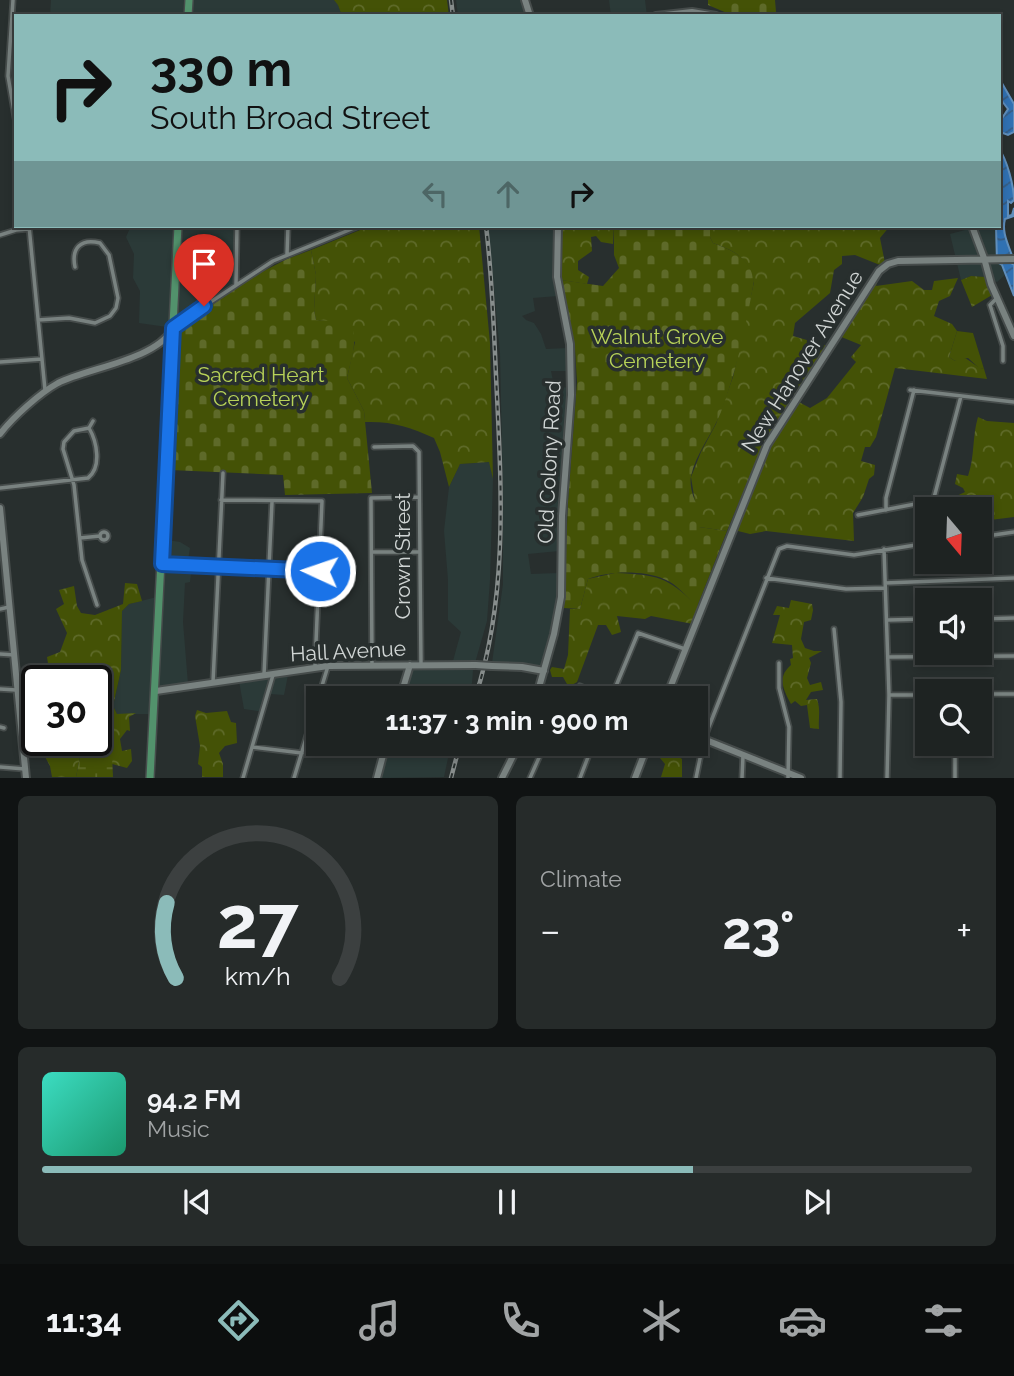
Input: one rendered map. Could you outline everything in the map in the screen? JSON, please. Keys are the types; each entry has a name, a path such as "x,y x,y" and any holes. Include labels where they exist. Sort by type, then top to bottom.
{"main road":[{"path":"674,14 704,14"},
{"path":"150,778 178,228"},
{"name":"Old Colony Road","path":"540,686 557,623 561,594 562,521 571,396 570,344 557,277 558,228"},
{"path":"973,228 989,278 1014,336"},
{"name":"New Hanover Avenue","path":"671,686 767,445 879,271 898,261 1014,259"},
{"path":"0,434 45,392 61,382 134,357 164,339 173,328"},
{"path":"0,508 26,778"},
{"path":"404,686 410,665"},
{"name":"Hall Avenue","path":"156,691 328,666 476,665 544,671"},
{"path":"708,741 801,778"},
{"path":"377,778 383,756"},
{"path":"502,778 513,756"},
{"path":"635,778 643,756"}],"street":[{"path":"13,0 8,76 14,111"},
{"path":"0,235 25,228"},
{"path":"29,228 45,392"},
{"path":"236,284 237,228"},
{"path":"287,254 288,228"},
{"path":"173,328 236,284 287,254 349,228"},
{"path":"38,320 69,318 95,323 110,316 116,308 118,298 109,255 100,243 91,240 77,246 74,252 75,267"},
{"path":"997,298 990,305 1003,346 1003,361"},
{"path":"0,362 41,359"},
{"path":"886,510 886,498 912,390 1014,402"},
{"path":"932,497 961,396"},
{"path":"0,488 88,478 96,469 97,462 89,428 93,421"},
{"path":"89,428 74,431 64,442 63,449 73,480 84,571 97,605"},
{"name":"Crown Street","path":"374,446 418,448 421,665"},
{"path":"213,682 223,473"},
{"path":"372,664 371,498 419,497"},
{"path":"221,500 322,501 315,667"},
{"path":"264,675 272,501"},
{"path":"858,515 915,504"},
{"path":"992,535 1014,532"},
{"path":"80,538 100,536"},
{"path":"708,729 766,578 781,547 854,555 915,545"},
{"path":"884,549 889,695 887,778"},
{"path":"372,552 419,552"},
{"path":"162,564 320,571"},
{"path":"766,578 846,589 1014,578"},
{"path":"0,609 9,607"},
{"path":"992,619 1014,618"},
{"path":"887,620 915,620"},
{"path":"834,629 842,702 840,778"},
{"path":"615,686 638,632 685,649"},
{"path":"0,654 15,655"},
{"path":"888,657 1014,656"},
{"path":"779,663 779,688 789,727 788,775"},
{"path":"295,778 328,666"},
{"path":"243,778 273,674"},
{"path":"0,689 19,690"},
{"path":"992,694 1014,694"},
{"path":"889,695 915,695"},
{"path":"252,747 302,753"},
{"path":"530,778 539,756"},
{"path":"580,778 588,756"},
{"path":"696,778 701,756"},
{"path":"742,778 743,756"},
{"path":"955,756 955,778"},
{"path":"0,767 25,769"}],"shaded area":[{"path":"51,0 184,0 183,14 50,14"},
{"path":"192,0 334,0 341,14 191,14"},
{"path":"456,0 521,0 525,14 458,14"},
{"path":"609,0 645,0 647,14 611,14"},
{"path":"130,228 239,228 238,280 167,327 139,323 140,291 133,278 134,254 126,237"},
{"path":"488,228 555,228 553,252 558,296 533,298 535,311 522,316 534,323 546,349 568,348 570,371 551,371 554,386 569,388 560,482 543,482 542,494 560,496 559,551 528,554 531,574 559,573 558,600 543,669 518,663 492,663 503,584 500,353"},
{"path":"996,228 997,262 1002,265 1005,275 997,282 985,277 971,276 961,280 950,234 969,229"},
{"path":"490,462 493,479 487,621 475,663 453,661 461,632 448,620 444,531 449,487 460,464"},
{"path":"167,540 180,542 190,548 186,573 191,573 190,582 185,583 183,622 188,684 151,696 151,714 117,714 113,706 121,670 122,611 129,604 164,597"},
{"path":"413,669 473,670 471,686 408,686"},
{"path":"288,675 284,695 270,694 264,712 244,709 239,681"},
{"path":"386,756 448,756 444,777 381,778"}],"green space":[{"path":"334,0 447,0 449,14 341,14"},
{"path":"708,0 775,0 776,12 729,14 708,5"},
{"path":"365,228 479,228 490,343 493,479 489,462 460,464 449,487 434,438 401,426 365,422 364,411 347,378 355,342 325,321 316,320 316,275 311,250"},
{"path":"561,228 614,228 613,244 601,242 596,236 591,237 592,251 578,261 578,270 589,277 587,284 561,280"},
{"name":"Walnut Grove Cemetery","path":"614,228 710,228 713,243 740,256 752,273 754,281 727,396 691,476 693,494 701,511 699,527 727,531 697,607 669,581 646,574 626,573 606,574 588,579 580,609 564,608 568,501 577,382 575,349 561,280 603,286 619,268 614,255"},
{"path":"710,228 888,228 880,238 885,263 880,265 855,255 842,256 842,264 834,270 830,293 795,323 793,336 827,346 764,442 727,531 699,527 691,477 716,424 733,377 754,282 748,266 740,256 713,243"},
{"name":"Sacred Heart Cemetery","path":"311,250 316,275 316,320 350,322 353,329 353,350 347,378 364,411 372,493 285,495 283,475 170,470 178,328 256,275"},
{"path":"971,276 985,277 992,295 972,307 961,280"},
{"path":"879,277 876,286 912,281 924,290 932,290 934,281 958,278 950,296 939,301 934,316 952,324 957,331 949,357 955,361 964,358 984,369 987,379 895,368 876,437 870,447 865,447 861,461 875,465 874,475 869,479 863,497 853,513 854,541 766,531 750,534 734,530 762,459 797,401 810,408 827,398 856,362 851,357 861,345 839,336"},
{"path":"957,331 973,333 984,369 968,358 955,361 949,357"},
{"path":"978,417 987,421 1014,423 1014,517 992,520 992,497 954,497 965,492 955,484 957,474 968,476"},
{"path":"615,573 651,576 677,588 697,606 699,604 693,624 651,616 645,619 617,616 621,632 612,635 606,625 598,625 577,682 567,684 563,677 552,677 552,667 564,669 568,655 570,609 580,609 588,579"},
{"path":"125,583 137,584 142,601 129,604 122,611 121,670 113,706 117,714 136,713 129,717 130,731 127,730 120,739 122,751 131,749 132,761 127,768 112,764 112,665 48,665 47,657 60,652 67,633 56,609 64,604 59,590 74,586 77,606 81,613 95,615 123,604"},
{"path":"791,600 812,604 811,620 804,622 801,639 805,648 822,651 809,658 811,663 807,678 810,685 821,682 823,690 811,692 806,700 817,699 819,729 810,728 807,705 801,706 795,701 791,704 784,688 784,674 791,665 790,659 793,658 792,645 772,643 780,615 773,615 777,606 789,608"},
{"path":"197,710 206,713 227,711 231,722 236,723 237,743 225,746 219,753 223,764 223,777 202,777 202,767 198,764 200,746 195,716"},
{"path":"45,756 112,756 80,757 76,777 52,777"},
{"path":"112,756 113,777 76,777 80,757"},
{"path":"678,756 682,759 682,777 661,777 665,764 660,758"}],"water":[{"path":"1001,81 1014,104 1014,132 1001,136 1001,120 1008,109 1001,100"},
{"path":"1001,152 1014,194 1014,200 1011,203 1008,201 1008,216 1012,215 1014,208 1014,216 1005,219 1004,225 1014,262 1011,263 1014,265 1014,296 1002,265 997,262 996,228 1001,228"}],"railway":[{"path":"451,0 453,14"},
{"path":"478,686 493,624 501,510 492,290 486,228"},
{"path":"451,778 457,756"}],"route":[{"path":"204,306 173,328 162,564 320,571"}]}
